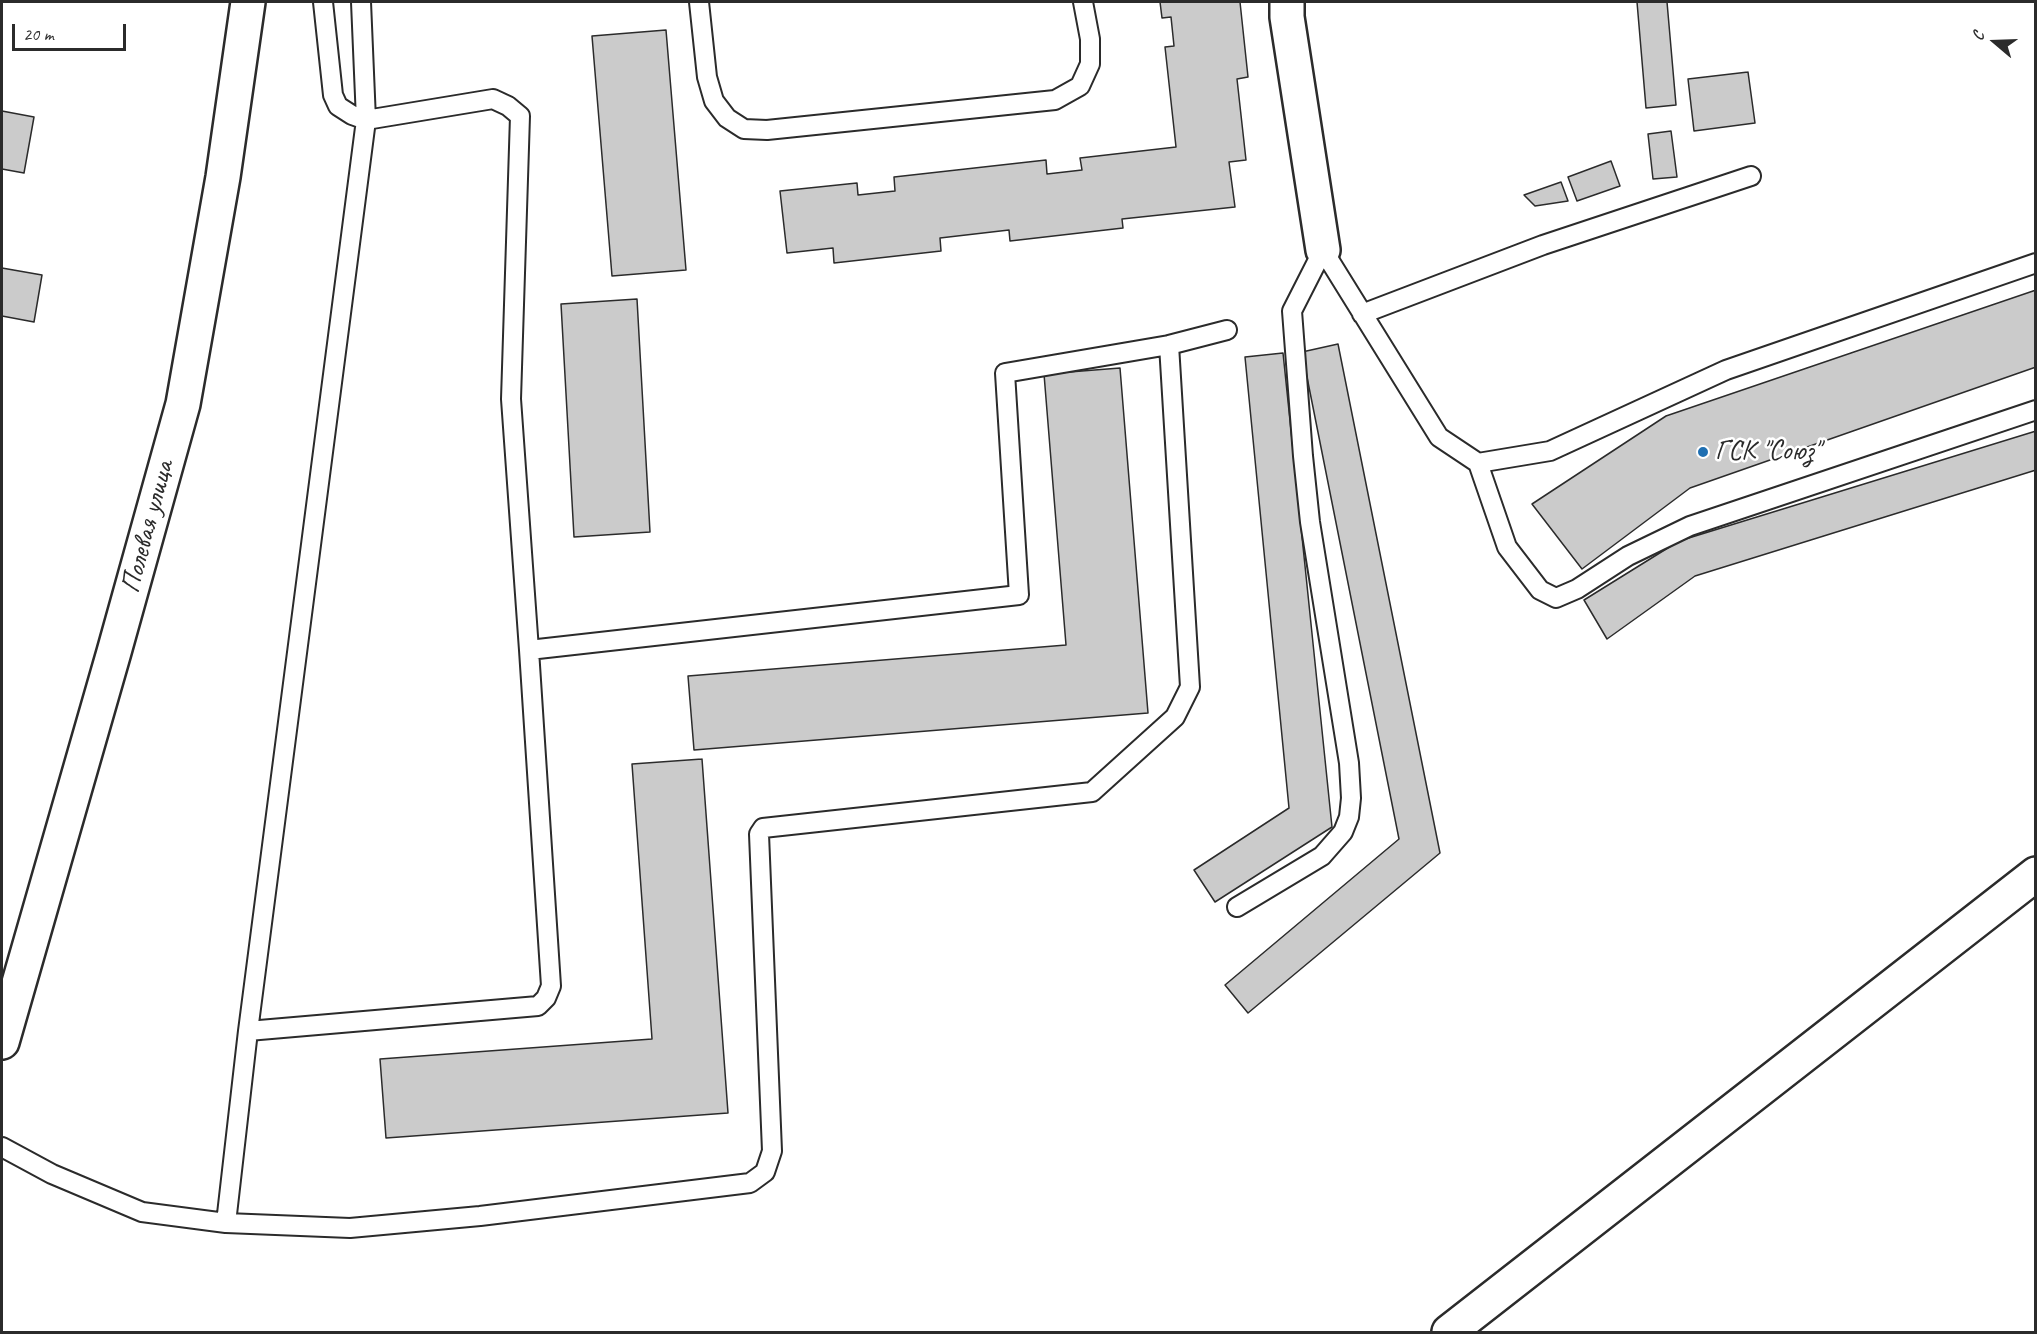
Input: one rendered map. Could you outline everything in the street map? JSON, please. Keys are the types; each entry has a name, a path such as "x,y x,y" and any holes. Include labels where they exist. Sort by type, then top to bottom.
{"street":[{"name":"Полевая улица","path":"2,1042 183,404 223,177 248,2"},
{"path":"1287,2 1323,250"},
{"path":"1449,1332 2036,874"}],"lane":[{"path":"248,1031 538,1006 546,998 551,986 512,399 520,116 508,106 493,99 366,120 352,115 338,106 333,95 323,2"},
{"path":"226,1223 248,1031 366,120 361,2"},
{"path":"699,2 707,77 714,101 727,118 744,129 767,130 1055,100 1080,86 1090,64 1090,39 1083,2"},
{"path":"1362,314 1543,245 1751,176"},
{"path":"1323,250 1439,437 1478,463 1507,547 1540,590 1556,598 1577,590 1628,556 1690,526 2036,410"},
{"path":"1236,907 1322,856 1344,832 1349,817 1351,798 1349,763 1307,500 1292,310 1323,250"},
{"path":"1478,463 1551,451 1725,370 2036,263"},
{"path":"529,650 1019,595 1005,373 1169,345 1227,330"},
{"path":"2,1147 52,1174 142,1212 226,1223 350,1228 480,1216 750,1183 765,1172 772,1151 759,834 763,828 1092,792 1175,717 1190,687 1169,345"}],"building":[{"path":"1160,2 1240,2 1248,77 1237,79 1246,160 1229,162 1235,207 1122,219 1123,228 1010,241 1009,230 940,238 941,251 834,263 833,248 787,253 780,191 857,183 858,195 895,191 894,177 1046,160 1047,174 1082,170 1080,158 1176,147 1165,47 1174,46 1171,17 1162,18"},
{"path":"1637,2 1667,2 1676,105 1646,108"},
{"path":"666,30 686,270 612,276 592,36"},
{"path":"1748,72 1755,123 1694,131 1688,79"},
{"path":"2,111 34,117 24,173 2,169"},
{"path":"1671,131 1677,177 1653,179 1648,134"},
{"path":"1611,161 1620,186 1577,201 1568,177"},
{"path":"1561,182 1568,201 1535,206 1524,195"},
{"path":"2,268 42,275 34,322 2,316"},
{"name":"ГСК \"Союз\"","path":"2036,290 2036,367 1690,488 1582,569 1532,504 1666,416"},
{"path":"637,299 650,532 574,537 561,304"},
{"path":"1338,344 1440,853 1248,1013 1225,985 1399,839 1302,352"},
{"path":"1283,353 1332,827 1215,902 1194,870 1289,808 1245,357"},
{"path":"1120,368 1148,713 694,750 688,676 1066,645 1044,374"},
{"name":"ГСК \"Союз\"","path":"2036,431 2036,470 1695,576 1607,639 1584,600 1679,541"},
{"path":"702,759 728,1113 386,1138 380,1059 652,1039 632,764"}],"place":[{"name":"ГСК \"Союз\"","path":"1703,452"}]}
